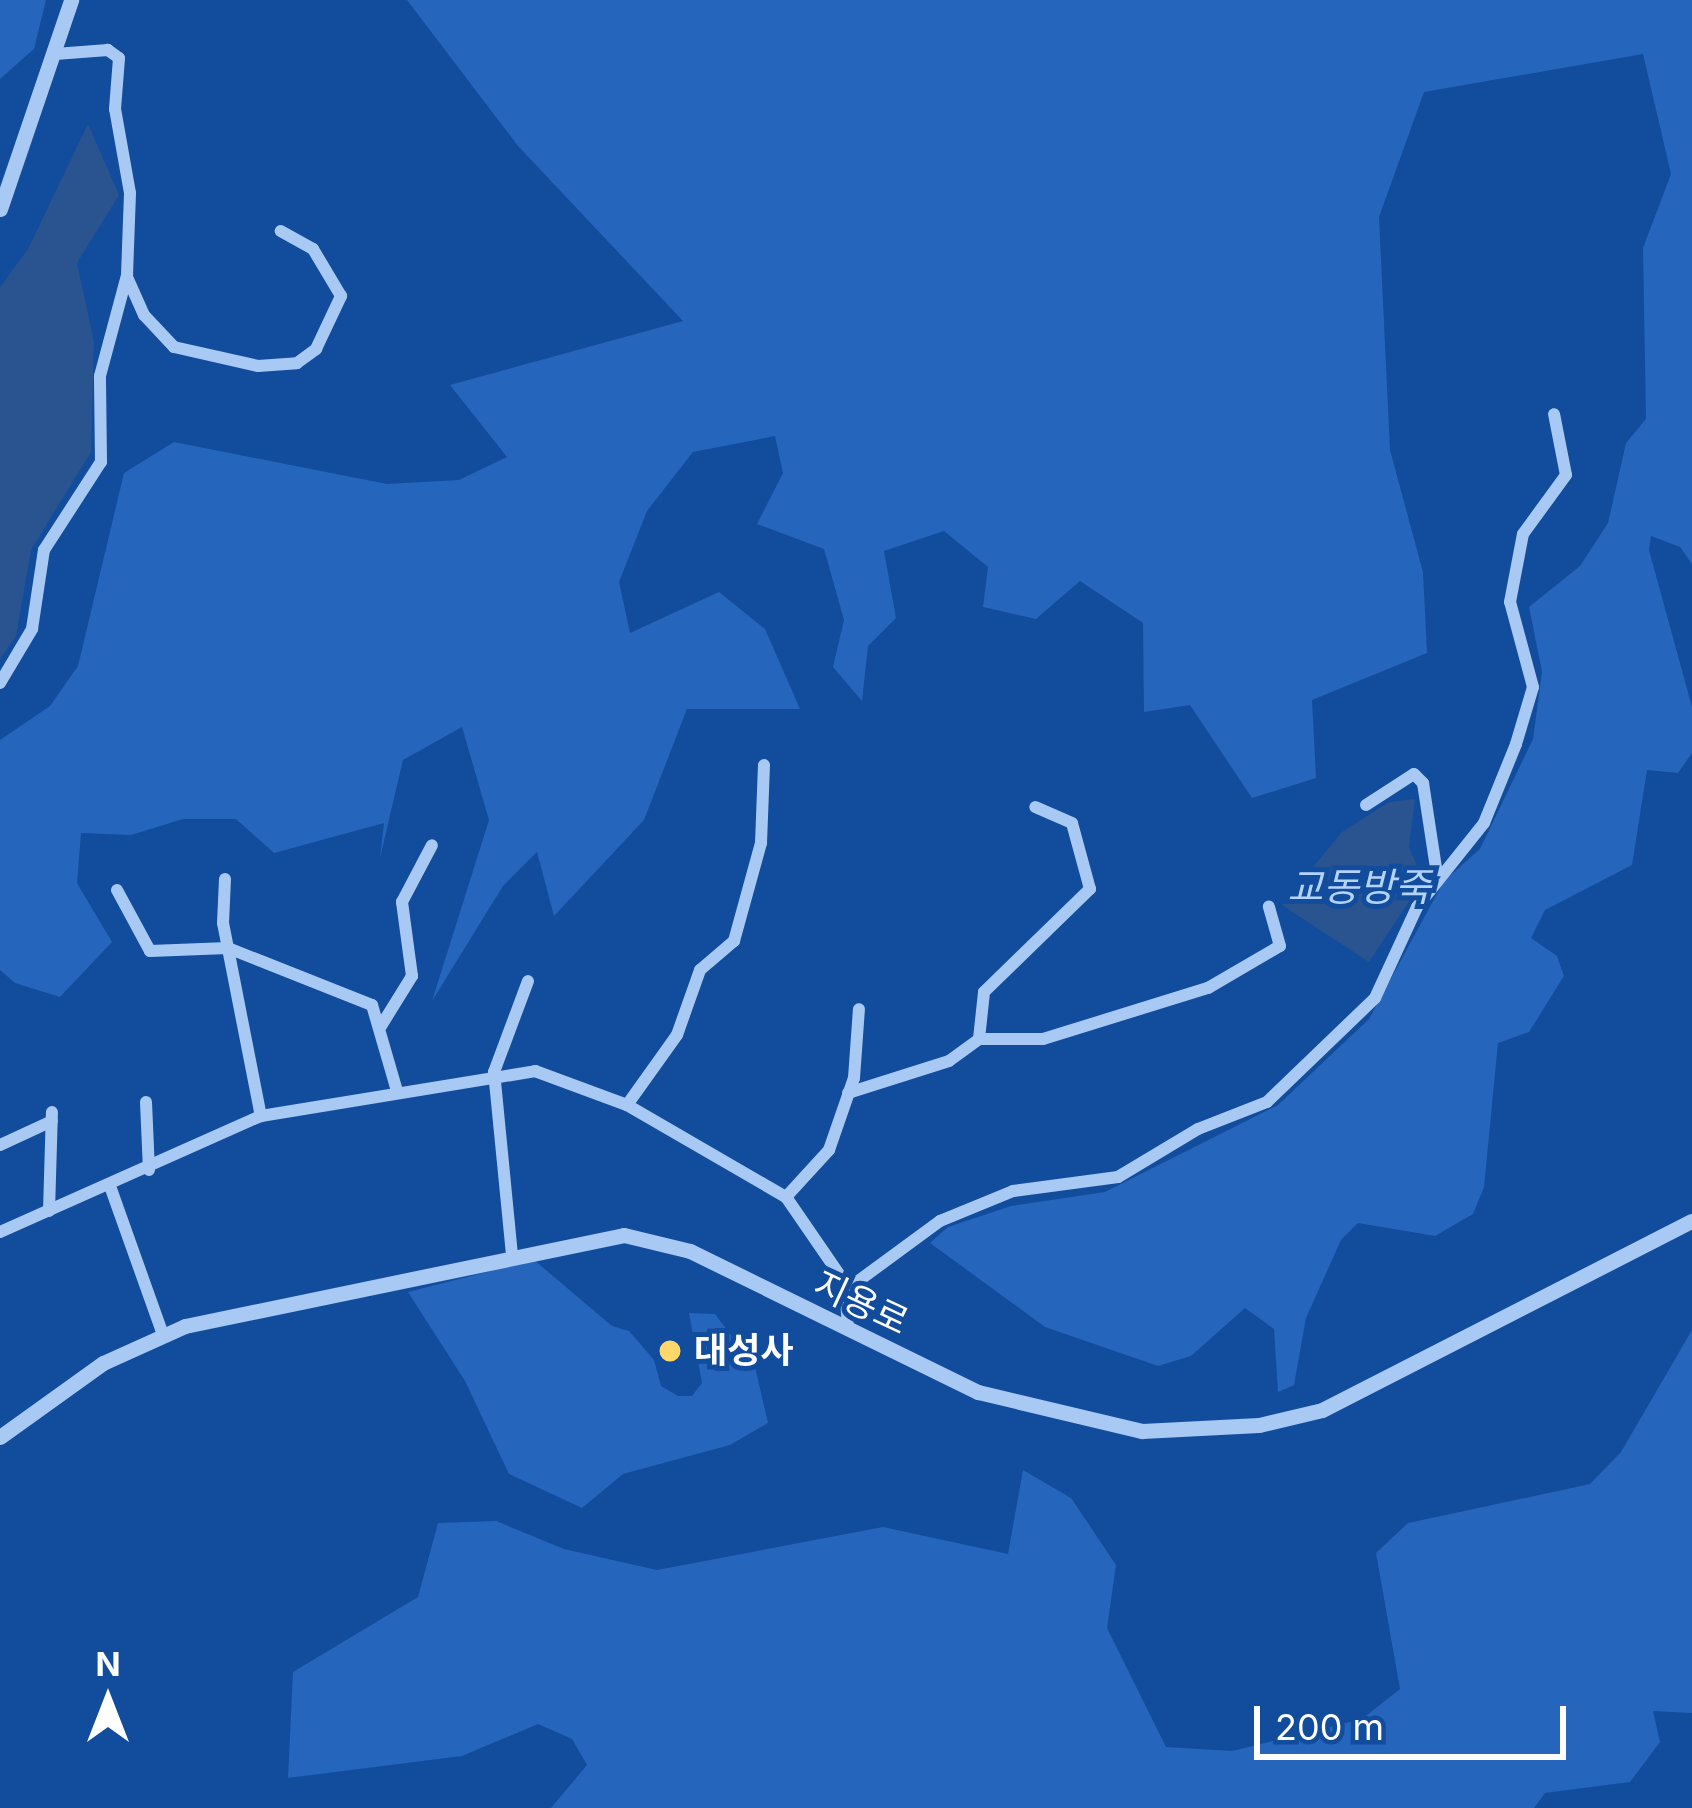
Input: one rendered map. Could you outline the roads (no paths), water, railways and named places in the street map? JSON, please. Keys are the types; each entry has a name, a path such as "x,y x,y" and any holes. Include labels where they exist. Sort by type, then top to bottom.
{"street":[{"path":"0,208 71,0"},
{"path":"0,683 32,629 44,550 100,462 100,376 127,275 130,193 115,109 119,58 108,50 55,54"},
{"path":"127,275 144,315 174,347 258,366 296,363 316,349 341,296 313,249 281,231"},
{"path":"846,1290 940,1221 1013,1191 1118,1177 1198,1129 1267,1102 1375,998 1437,875 1484,823 1533,687 1510,602 1523,534 1566,475 1554,414"},
{"path":"627,1105 677,1035 700,970 734,941 761,842 764,765"},
{"path":"1366,805 1414,774 1423,783 1437,875"},
{"path":"979,1039 984,992 1055,914 1090,889 1072,824 1035,807"},
{"path":"381,1026 412,976 402,902 432,845"},
{"path":"225,879 228,948 261,1116"},
{"path":"117,890 150,951 228,948 372,1005 397,1091"},
{"path":"848,1093 949,1061 979,1039 1043,1040 1208,988 1280,946 1269,907"},
{"path":"512,1255 494,1072 528,981"},
{"path":"786,1197 829,1150 848,1093 859,1009"},
{"path":"0,1232 149,1170 261,1116 494,1072 556,1074 627,1105 786,1197 846,1290 848,1330"},
{"path":"146,1102 149,1170"},
{"path":"0,1145 52,1116 50,1211"},
{"path":"110,1186 163,1335"},
{"name":"지용로","path":"0,1437 103,1363 163,1335 594,1237 659,1238 978,1392 1101,1426 1259,1425 1322,1411 1692,1221"}],"water":[{"path":"88,124 119,195 77,263 94,342 91,452 31,550 16,636 0,659 0,287 28,249"},
{"name":"교동방죽","path":"1415,799 1409,847 1423,880 1369,962 1282,905 1342,832 1389,802"}],"place":[{"name":"대성사","path":"670,1351"}]}
